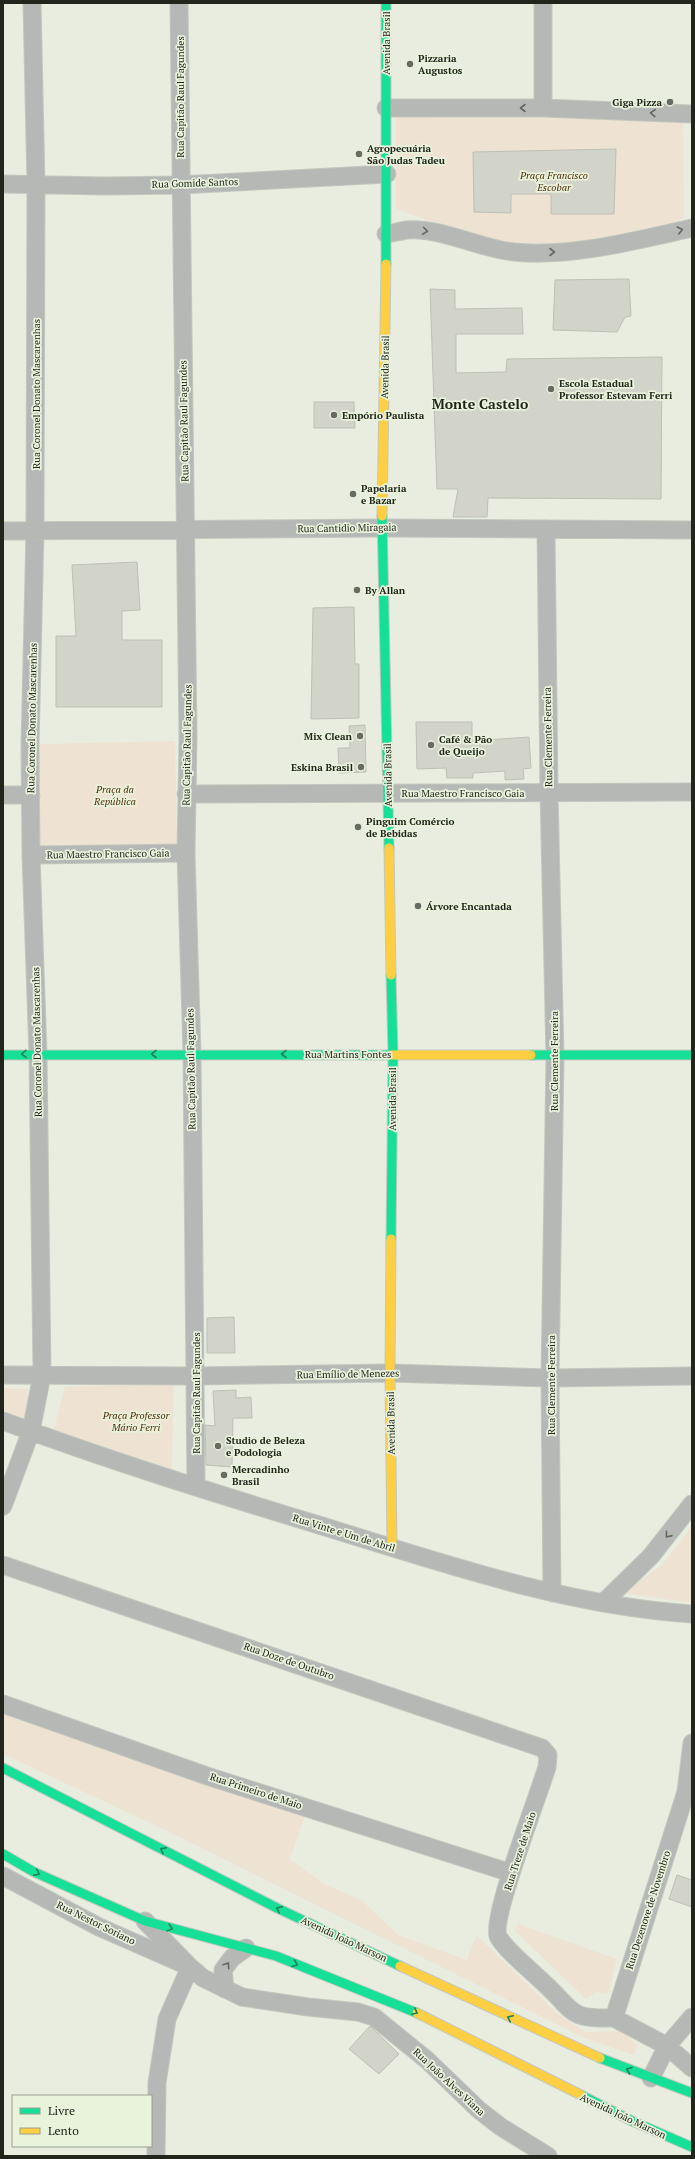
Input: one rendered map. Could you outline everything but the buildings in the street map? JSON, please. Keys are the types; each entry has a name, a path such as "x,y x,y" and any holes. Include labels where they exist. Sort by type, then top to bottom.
{"street":[{"name":"Rua Coronel Donato Mascarenhas","path":"3,1506 31,1431 42,1375 38,1054 31,855 35,531 36,184 32,3"},
{"name":"Rua Capitão Raul Fagundes","path":"179,3 180,185 188,738 186,853 192,1054 196,1487"},
{"name":"Avenida Brasil","path":"386,3 387,174 382,528 389,793 393,1054 390,1373 392,1548"},
{"path":"543,3 543,108"},
{"path":"386,108 543,108 692,114"},
{"name":"Rua Gomide Santos","path":"3,184 180,185 387,174"},
{"path":"386,234 408,230 427,231 514,252 560,252 642,239 692,228"},
{"name":"Rua Cantidio Miragaia","path":"3,531 186,531 382,528 692,530"},
{"name":"Rua Clemente Ferreira","path":"546,529 549,792 555,1056 550,1378 552,1593"},
{"name":"Rua Maestro Francisco Gaia","path":"186,794 692,792"},
{"path":"3,796 31,795"},
{"name":"Rua Maestro Francisco Gaia","path":"31,855 186,853"},
{"name":"Rua Martins Fontes","path":"3,1055 692,1055"},
{"name":"Rua Emílio de Menezes","path":"3,1375 196,1376 390,1373 550,1378 692,1376"},
{"name":"Rua Vinte e Um de Abril","path":"3,1421 196,1487 472,1572 552,1593 657,1612 692,1614"},
{"path":"604,1602 651,1556 692,1504"},
{"name":"Rua Doze de Outubro","path":"3,1565 533,1744 542,1748 548,1755 544,1778"},
{"name":"Rua Primeiro de Maio","path":"3,1704 207,1776 511,1873"},
{"name":"Rua Dezenove de Novembro","path":"614,2018 686,1792 692,1743"},
{"name":"Avenida João Marson","path":"3,1768 277,1908 570,2046 692,2093"},
{"name":"Rua Treze de Maio","path":"544,1778 511,1873 497,1925 501,1941 572,2012 588,2018 614,2018"},
{"name":"Avenida João Marson","path":"3,1854 34,1872 146,1921 276,1956 393,2002 451,2029 632,2121 692,2147"},
{"name":"Rua Nestor Soriano","path":"3,1876 99,1927 190,1967"},
{"path":"146,1921 190,1967 203,1978 225,1990"},
{"path":"225,1990 223,1970 232,1958 246,1948"},
{"path":"156,2156 157,2083 167,2019 190,1967"},
{"name":"Rua João Alves Viana","path":"225,1990 242,1997 308,2007 358,2012 374,2017 428,2060 479,2110 501,2127 548,2156"},
{"path":"651,2078 667,2046 692,2016"},
{"path":"614,2018 667,2046 692,2067"}],"green space":[{"name":"Praça Francisco Escobar","path":"396,117 683,119 684,218 669,226 561,243 541,244 520,243 477,236 414,216 396,208"},
{"name":"Praça da República","path":"175,741 177,846 40,847 40,744"},
{"name":"Praça Professor Mário Ferri","path":"174,1381 172,1473 53,1432 65,1387"},
{"path":"3,1388 28,1389 27,1425 3,1416"},
{"path":"692,1526 692,1603 622,1593 661,1566"},
{"path":"3,1714 305,1815 290,1859 326,1885 361,1900 398,1935 467,1960 476,1935 558,2014 585,2032 619,2031 629,2037 637,2046 634,2055 584,2038 163,1829 3,1754"},
{"path":"518,1924 617,1959 608,1994 596,1992 586,1999 515,1931"}],"traffic: fast":[{"path":"386,3 386,264"},
{"path":"382,516 389,848"},
{"path":"391,975 393,1054 391,1239"},
{"path":"3,1055 391,1055"},
{"path":"531,1055 692,1055"},
{"path":"3,1768 277,1908 400,1966"},
{"path":"3,1854 34,1872 145,1921 276,1956 417,2013"},
{"path":"600,2058 692,2093"},
{"path":"581,2095 632,2121 692,2147"}],"traffic: slow":[{"path":"382,516 386,264"},
{"path":"389,848 391,975"},
{"path":"391,1055 531,1055"},
{"path":"391,1239 390,1373 392,1548"},
{"path":"400,1966 600,2058"},
{"path":"417,2013 581,2095"}],"place":[{"name":"Pizzaria Augustos","path":"410,64"},
{"name":"Giga Pizza","path":"670,102"},
{"name":"Agropecuária São Judas Tadeu","path":"359,154"},
{"name":"Escola Estadual Professor Estevam Ferri","path":"551,389"},
{"name":"Empório Paulista","path":"334,415"},
{"name":"Papelaria e Bazar","path":"353,494"},
{"name":"By Allan","path":"357,590"},
{"name":"Mix Clean","path":"360,736"},
{"name":"Café & Pão de Queijo","path":"431,745"},
{"name":"Eskina Brasil","path":"361,767"},
{"name":"Pinguim Comércio de Bebidas","path":"358,827"},
{"name":"Árvore Encantada","path":"418,906"},
{"name":"Studio de Beleza e Podologia","path":"218,1446"},
{"name":"Mercadinho Brasil","path":"224,1475"}],"district":[{"name":"Monte Castelo","path":"480,403"}]}
